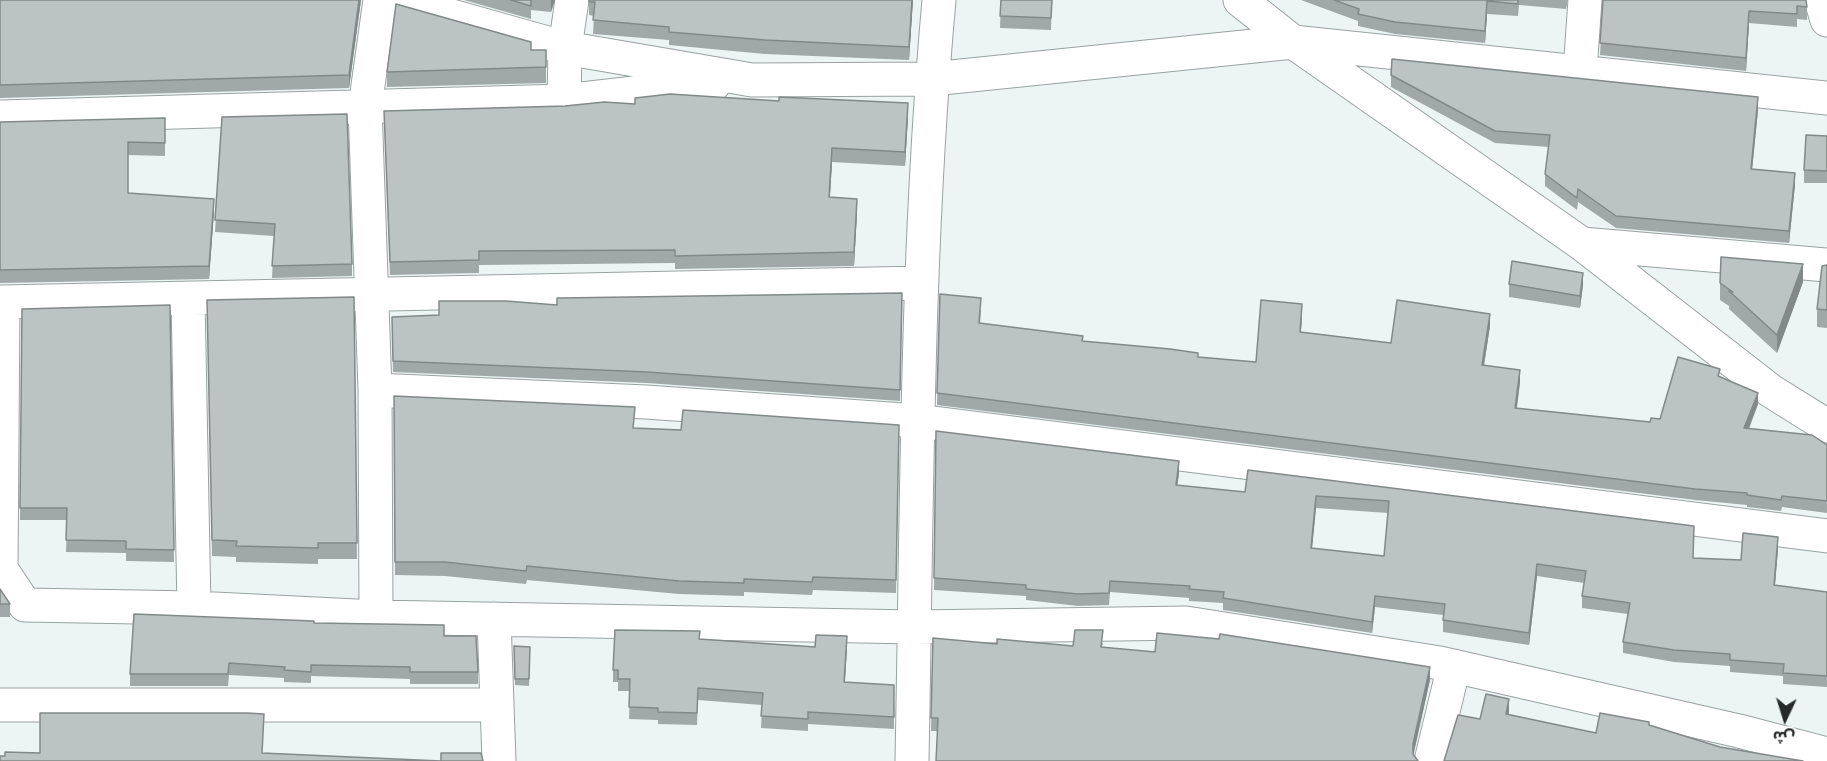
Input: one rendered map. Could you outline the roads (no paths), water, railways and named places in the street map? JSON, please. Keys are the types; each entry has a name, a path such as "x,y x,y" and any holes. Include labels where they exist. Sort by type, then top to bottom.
{"street":[{"path":"376,617 375,390 365,107 380,0"},
{"path":"395,0 565,48 752,80"},
{"path":"564,101 565,48 572,0"},
{"path":"912,761 921,283 932,79 939,0"},
{"path":"1240,0 1293,42 1582,244 1770,391 1827,426"},
{"path":"1580,71 1585,0"},
{"path":"1821,0 1827,20"},
{"path":"0,117 564,101 752,80 932,79 1293,42 1827,98"},
{"path":"1582,244 1827,265"},
{"path":"921,283 2,302 2,569 25,605 194,608 376,617 915,627 1186,623 1454,666 1739,731 1823,756"},
{"path":"188,299 194,608"},
{"path":"375,390 646,402 918,421 1827,536"},
{"path":"494,619 499,761"},
{"path":"1431,761 1454,666"},
{"path":"0,705 496,705"}]}
